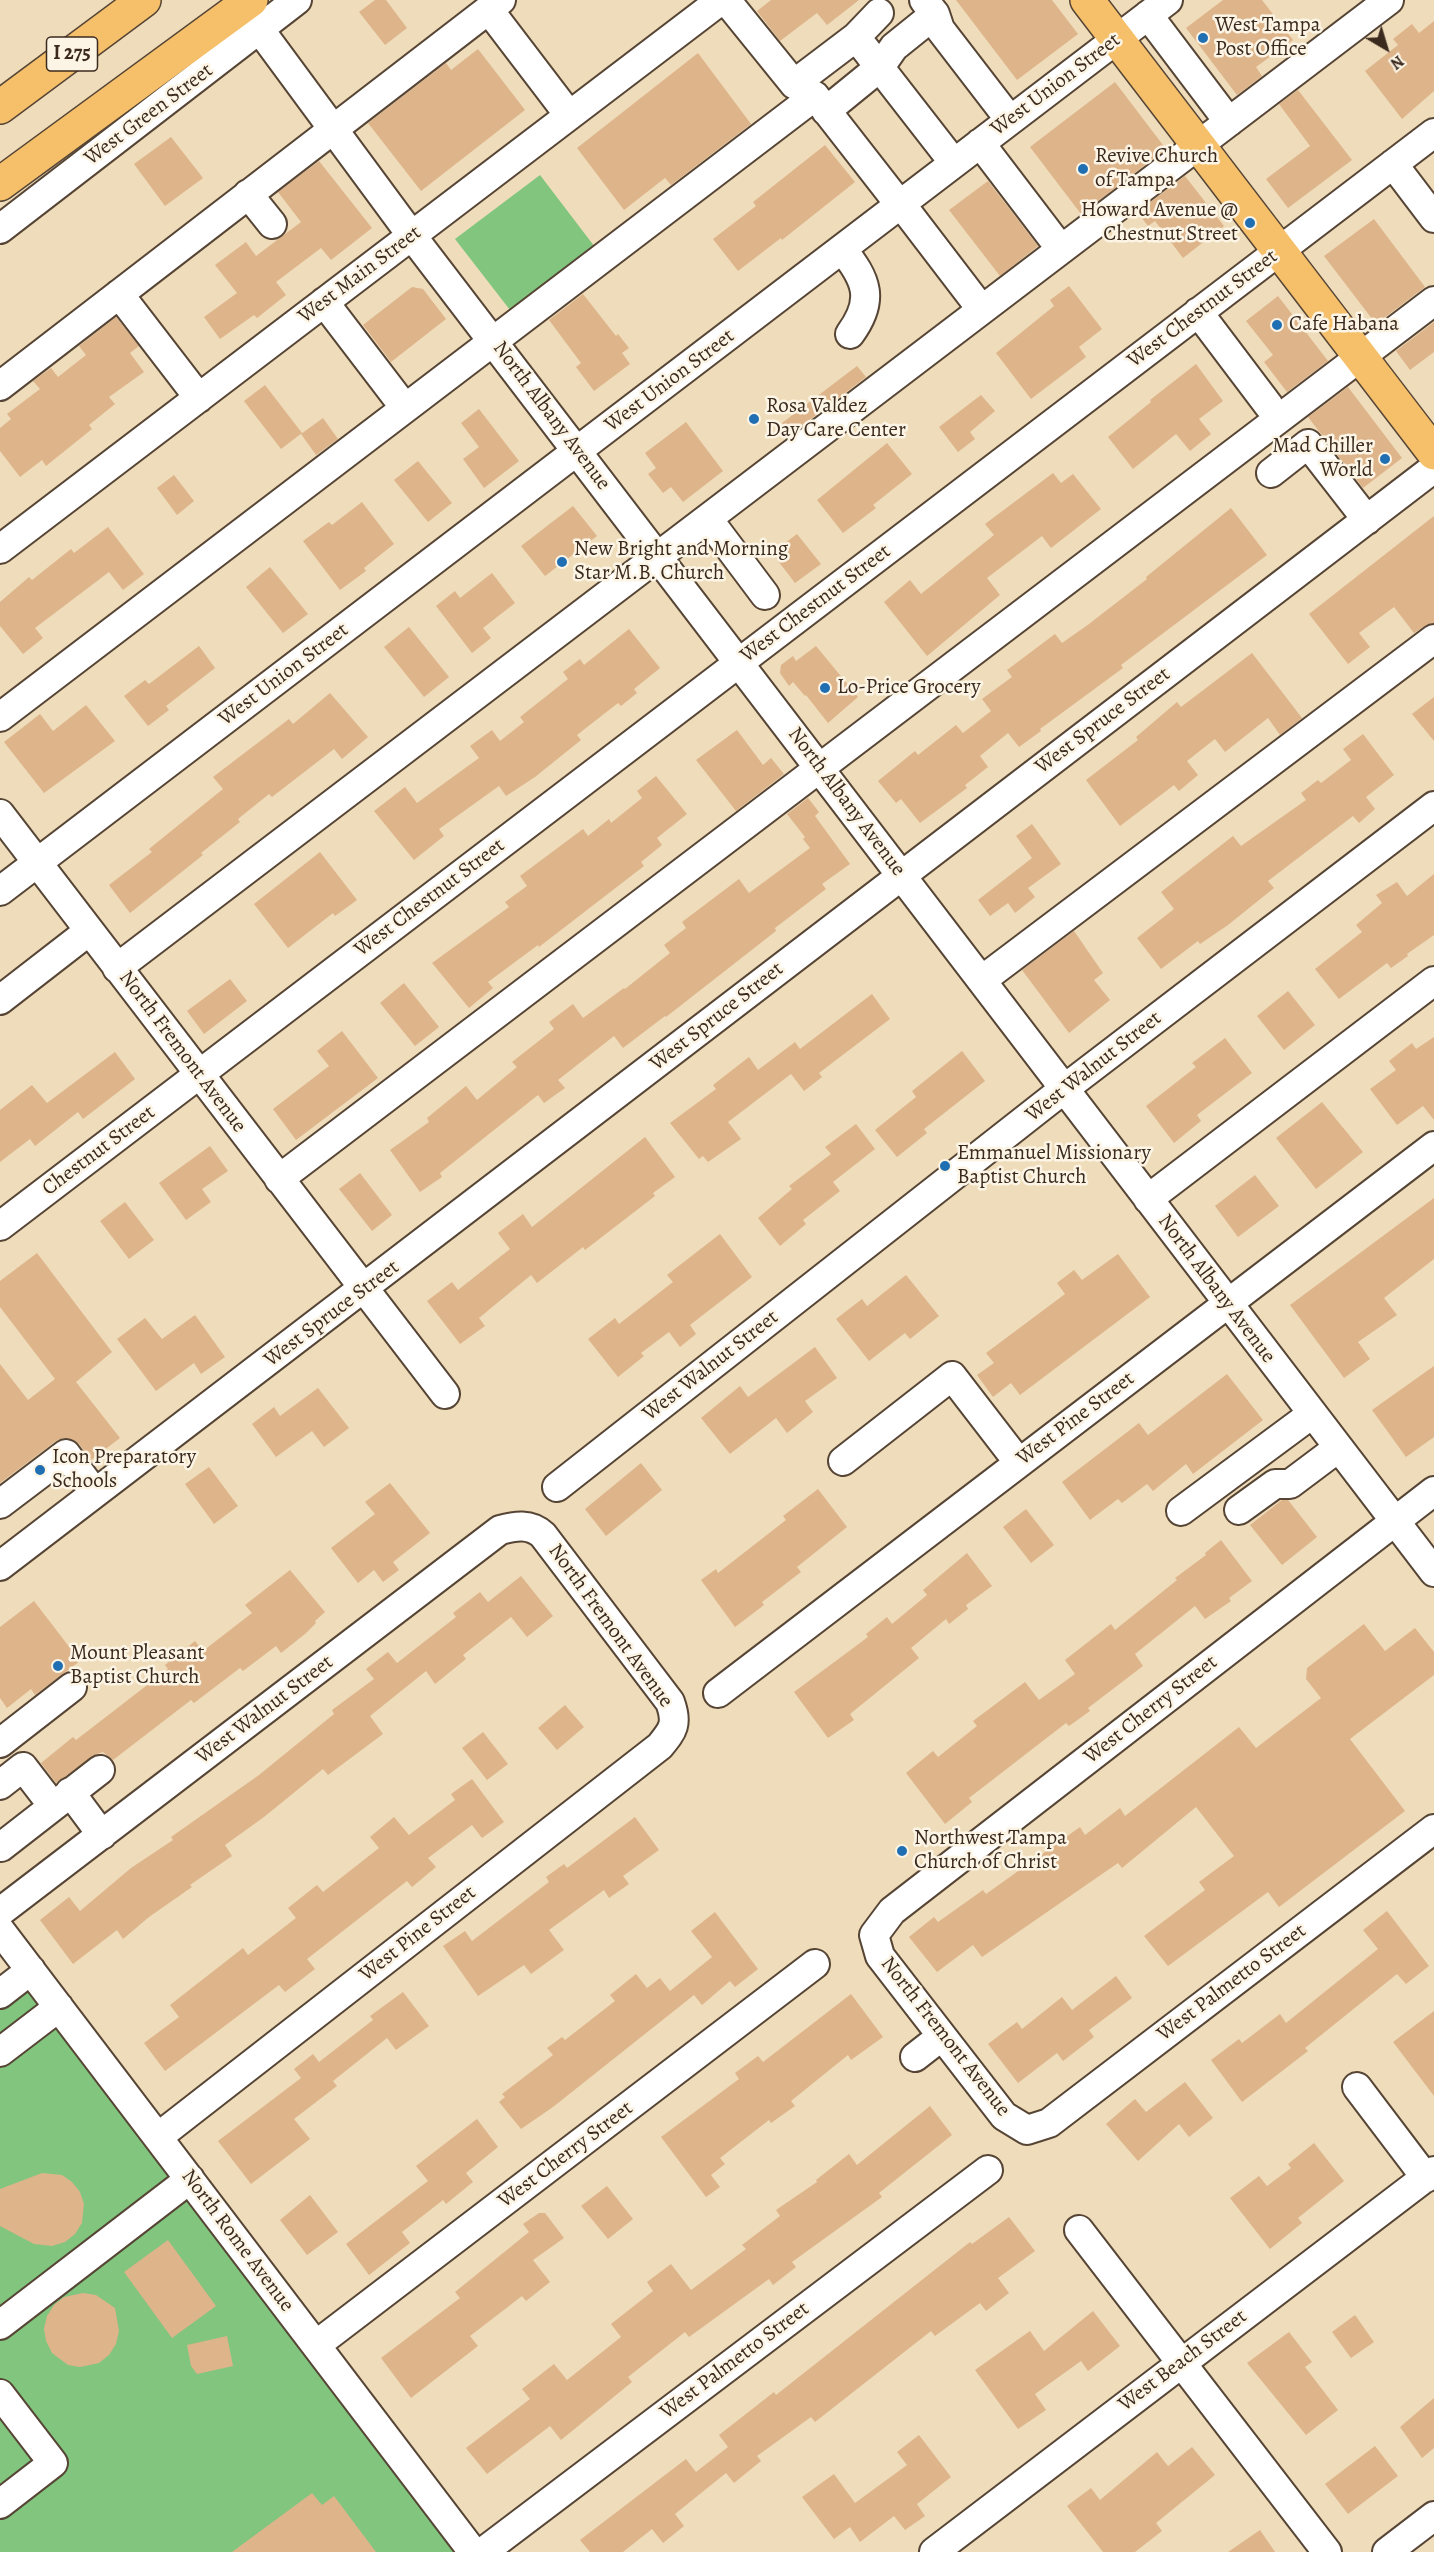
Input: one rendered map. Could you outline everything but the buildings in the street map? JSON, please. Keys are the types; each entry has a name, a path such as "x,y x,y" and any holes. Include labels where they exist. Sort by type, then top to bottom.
{"main road":[{"name":"I 275","path":"0,107 144,0"},
{"path":"1088,0 1434,453"},
{"path":"0,184 255,15"}],"street":[{"name":"West Green Street","path":"0,229 255,15 297,0"},
{"name":"West Main Street","path":"0,549 721,0"},
{"path":"726,0 901,204 978,306"},
{"path":"117,968 1389,0"},
{"path":"0,386 248,194 497,7 569,115"},
{"path":"0,717 811,97 879,67 929,7 940,29 1010,120"},
{"path":"1158,8 1229,122"},
{"name":"West Union Street","path":"0,891 1158,8"},
{"path":"811,97 856,37 879,13"},
{"name":"North Albany Avenue","path":"255,15 332,130 412,236 1434,1572"},
{"path":"856,37 954,163"},
{"name":"West Chestnut Street","path":"199,1075 1434,133"},
{"path":"980,143 1057,244"},
{"path":"1393,164 1434,218"},
{"path":"248,194 272,224"},
{"path":"842,249 858,269 864,283 866,303 861,320 850,334"},
{"path":"119,294 199,398"},
{"path":"279,1179 1434,301"},
{"path":"324,302 405,408"},
{"path":"1198,312 1269,406"},
{"path":"1271,473 1308,444 1366,520"},
{"name":"West Spruce Street","path":"0,1566 364,1290 902,874 1434,468"},
{"path":"708,519 765,595"},
{"path":"982,980 1434,639"},
{"name":"West Walnut Street","path":"557,1487 1064,1089 1434,806"},
{"name":"North Fremont Avenue","path":"0,814 445,1394"},
{"path":"0,1000 89,931"},
{"path":"1148,1199 1434,981"},
{"name":"Chestnut Street","path":"0,1226 199,1075"},
{"name":"West Pine Street","path":"718,1694 1434,1146"},
{"path":"843,1461 952,1376 1019,1463"},
{"path":"1181,1511 1312,1414"},
{"path":"1239,1510 1275,1484 1290,1484 1338,1448"},
{"path":"0,1504 66,1454 95,1493"},
{"name":"West Cherry Street","path":"873,1935 892,1911 1434,1491"},
{"name":"West Walnut Street","path":"0,1912 500,1530 518,1525 537,1530"},
{"name":"North Fremont Avenue","path":"537,1530 553,1546 670,1702 674,1712 674,1727"},
{"path":"0,1743 72,1687"},
{"name":"West Pine Street","path":"158,2137 660,1746 674,1727"},
{"path":"0,1785 22,1767 102,1835"},
{"path":"0,1845 100,1770"},
{"name":"West Palmetto Street","path":"1027,2130 1049,2123 1434,1829"},
{"name":"North Rome Avenue","path":"0,1930 473,2552"},
{"name":"North Fremont Avenue","path":"873,1935 880,1956 1004,2116 1027,2130"},
{"name":"West Cherry Street","path":"316,2345 815,1964"},
{"path":"0,1994 31,1970"},
{"path":"0,2052 59,2007"},
{"path":"915,2056 942,2036"},
{"path":"1357,2087 1430,2174"},
{"name":"West Palmetto Street","path":"483,2552 988,2170"},
{"name":"West Beach Street","path":"934,2552 1430,2174"},
{"path":"0,2325 190,2179"},
{"path":"1079,2230 1327,2552"},
{"path":"0,2394 53,2463 0,2504"},
{"path":"1387,2552 1434,2516"}],"green space":[{"path":"540,175 601,255 517,319 455,239"},
{"path":"27,1989 456,2552 0,2552 0,2010"}],"place":[{"name":"West Tampa Post Office","path":"1203,38"},
{"name":"Revive Church of Tampa","path":"1083,169"},
{"name":"Howard Avenue @ Chestnut Street","path":"1250,223"},
{"name":"Cafe Habana","path":"1277,325"},
{"name":"Rosa Valdez Day Care Center","path":"754,419"},
{"name":"Mad Chiller World","path":"1385,459"},
{"name":"New Bright and Morning Star M.B. Church","path":"562,562"},
{"name":"Lo-Price Grocery","path":"825,688"},
{"name":"Emmanuel Missionary Baptist Church","path":"945,1166"},
{"name":"Icon Preparatory Schools","path":"40,1470"},
{"name":"Mount Pleasant Baptist Church","path":"58,1666"},
{"name":"Northwest Tampa Church of Christ","path":"902,1851"}]}
